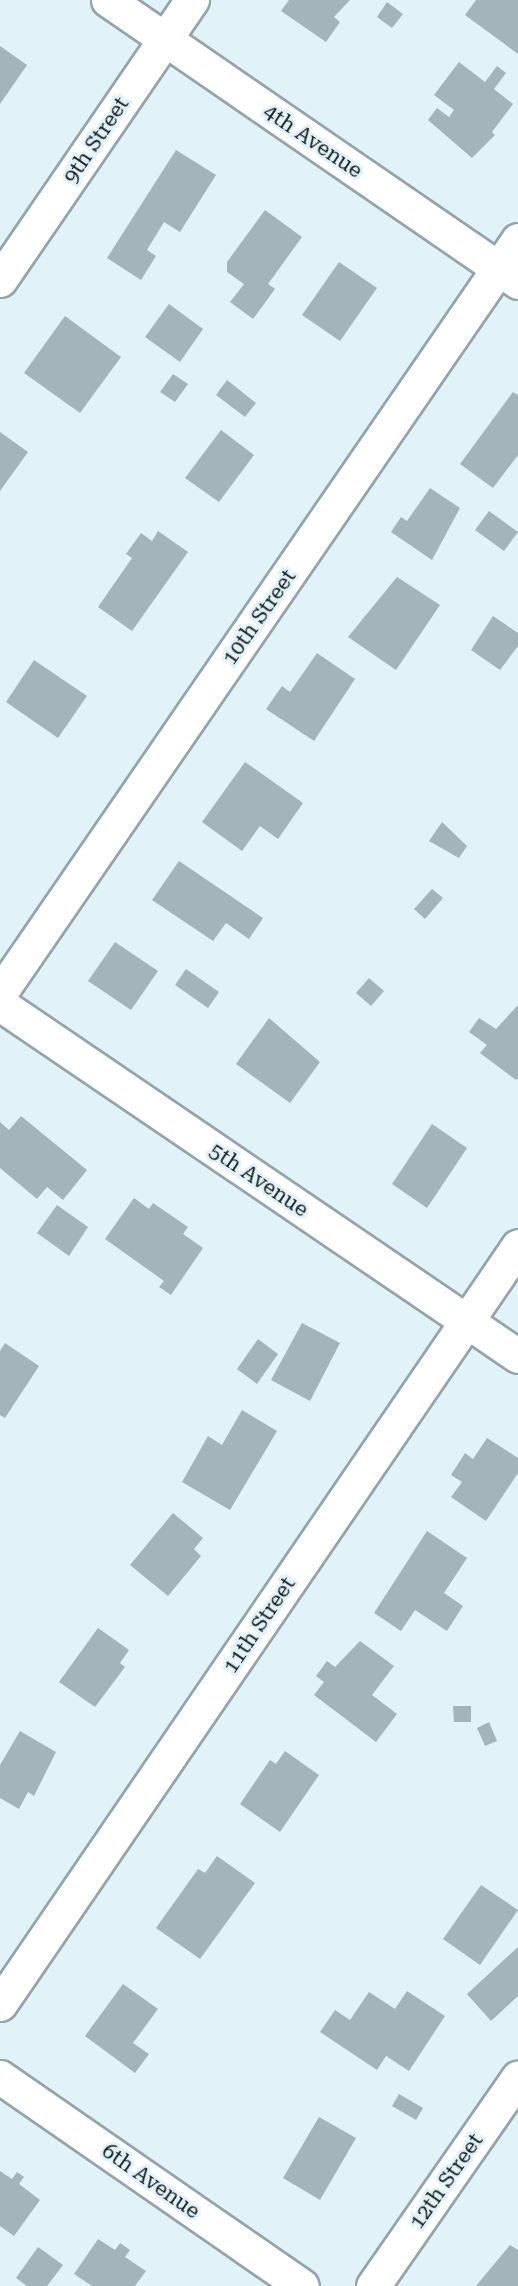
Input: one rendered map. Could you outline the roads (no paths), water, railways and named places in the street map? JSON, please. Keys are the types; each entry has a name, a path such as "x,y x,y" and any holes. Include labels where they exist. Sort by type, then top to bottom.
{"street":[{"name":"4th Avenue","path":"108,0 508,275"},
{"name":"9th Street","path":"0,280 192,0"},
{"name":"10th Street","path":"0,993 508,275 518,240"},
{"name":"5th Avenue","path":"0,1004 518,1356"},
{"name":"11th Street","path":"0,2004 518,1246"},
{"name":"6th Avenue","path":"0,2077 302,2286"},
{"name":"12th Street","path":"374,2286 518,2077"}]}
